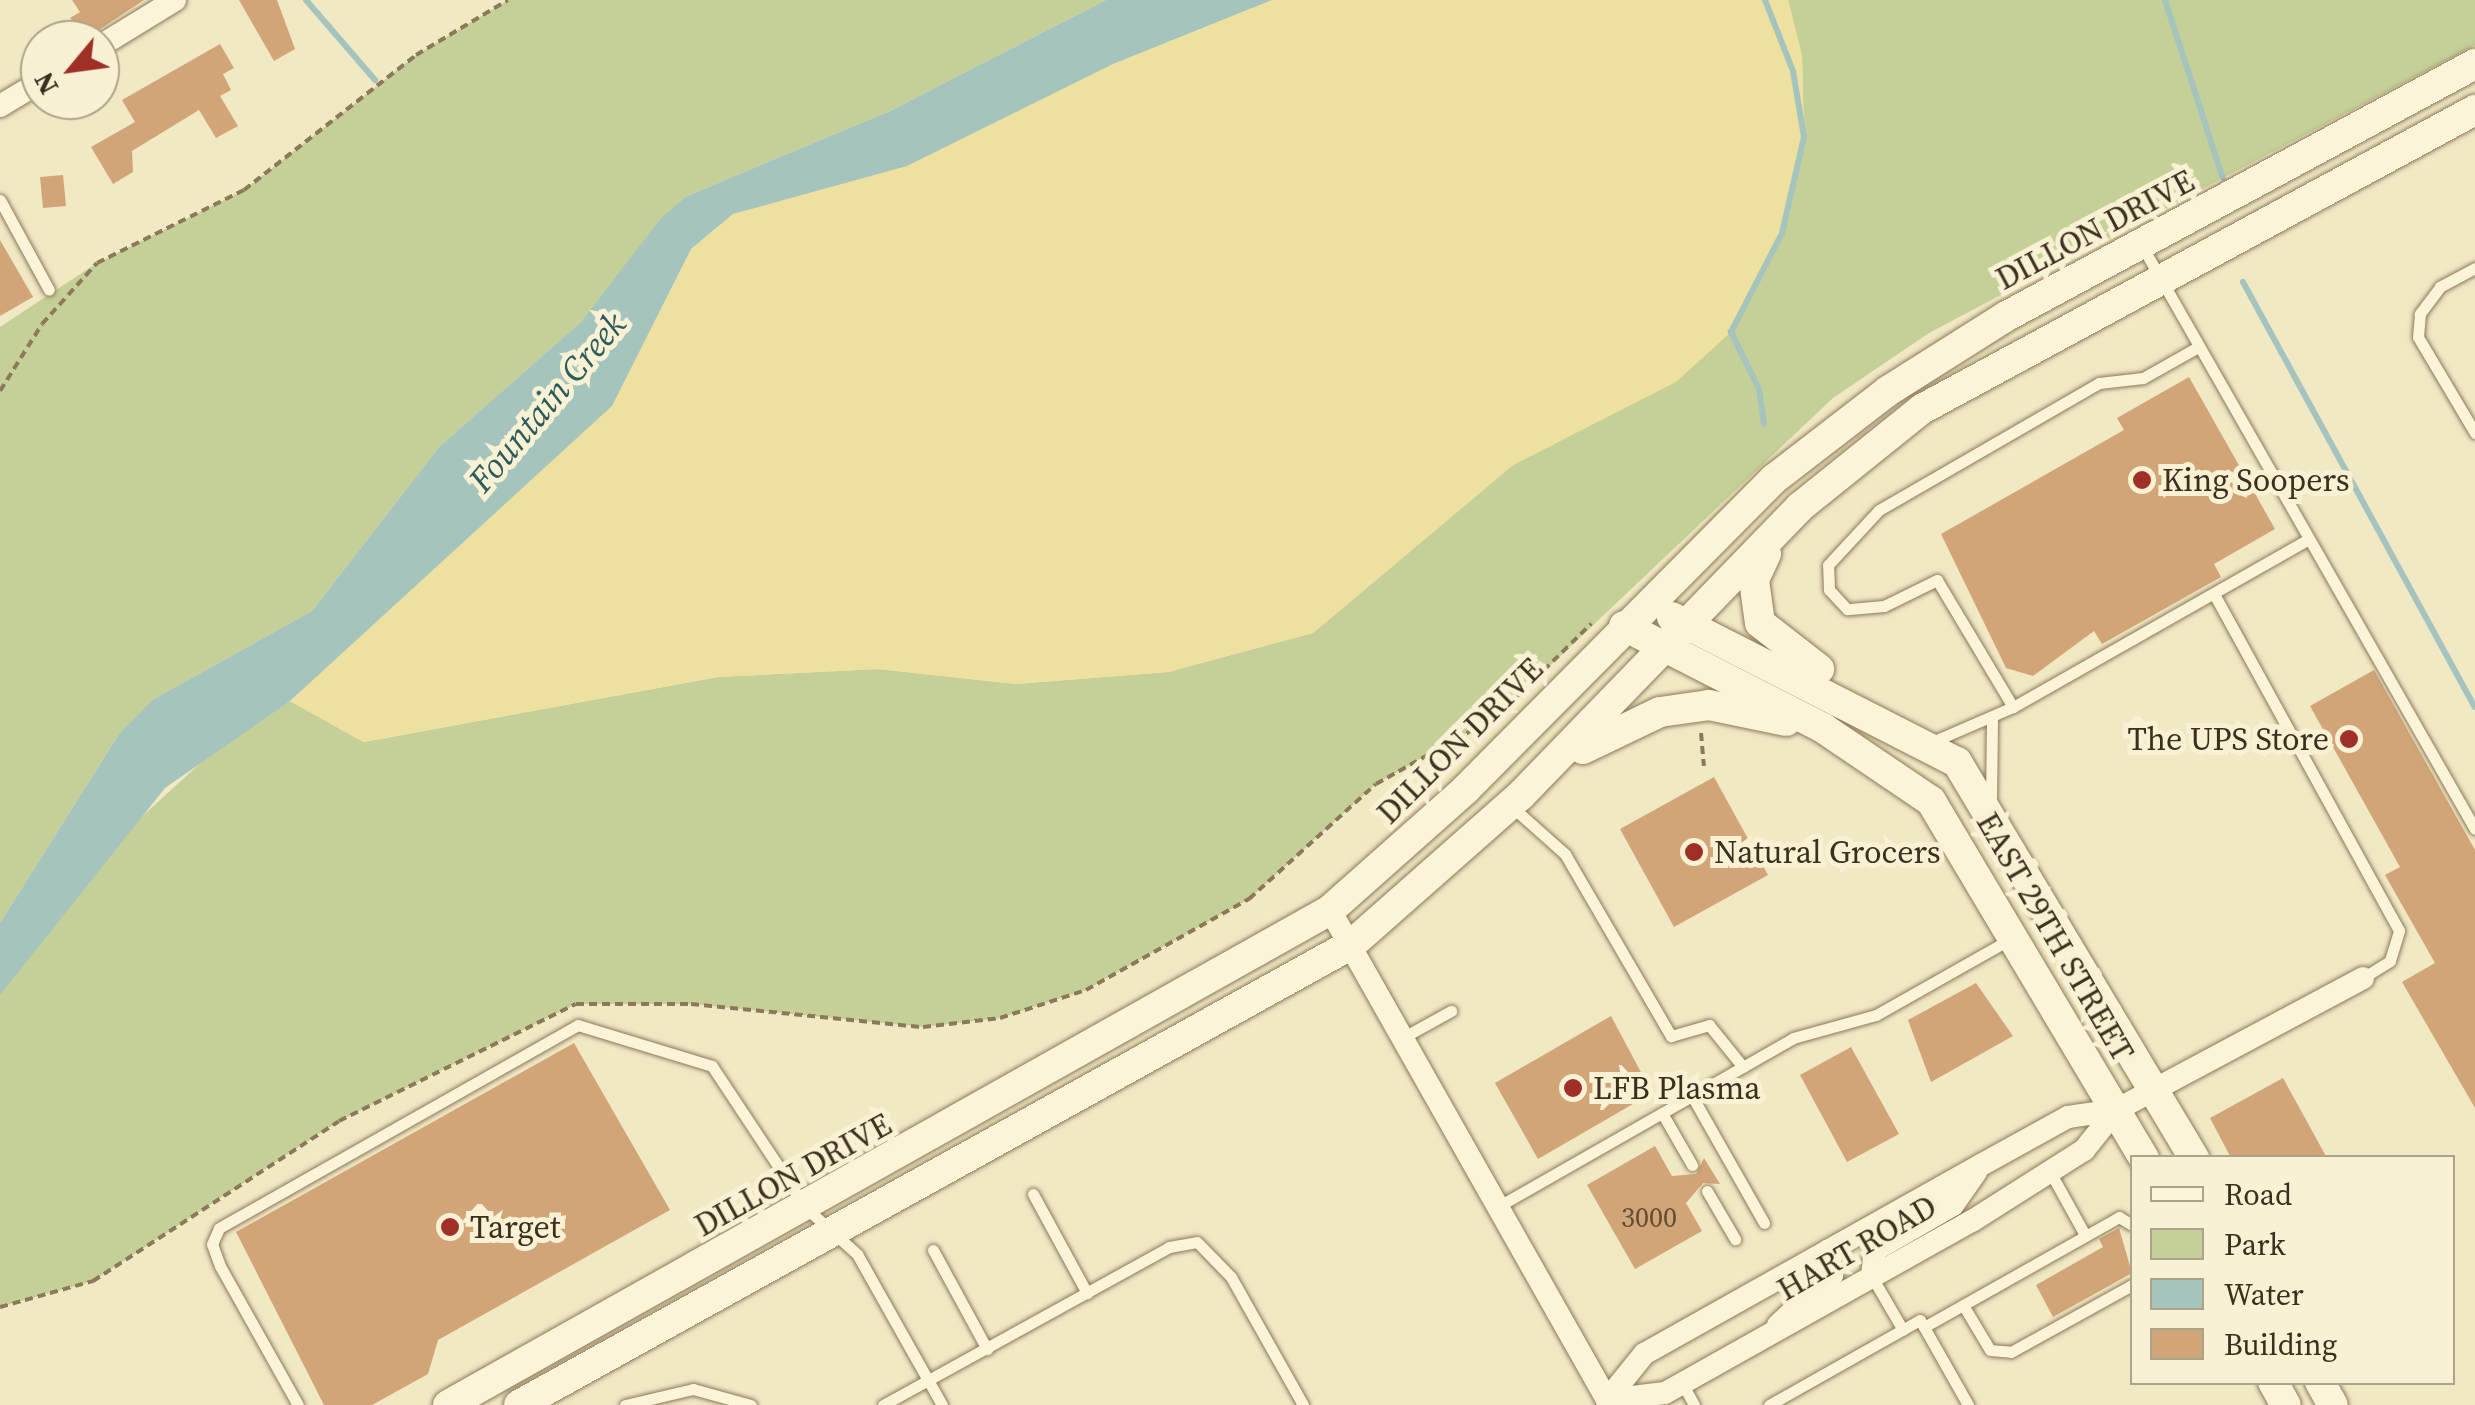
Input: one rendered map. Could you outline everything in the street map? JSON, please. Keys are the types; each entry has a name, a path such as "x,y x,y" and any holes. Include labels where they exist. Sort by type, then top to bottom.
{"main road":[{"name":"DILLON DRIVE","path":"448,1405 806,1208 1330,910 1465,790 1612,620 1646,604 1774,480 1888,390 2475,64"},
{"name":"DILLON DRIVE","path":"520,1405 1352,944 1516,800 1773,540 1922,409 2475,110"},
{"path":"1773,540 1754,580 1760,623 1790,654 1861,689 1928,744"},
{"name":"EAST 29TH STREET","path":"1646,604 1678,636 1931,801 2016,936 2142,1155"},
{"name":"EAST 29TH STREET","path":"1612,620 1678,636 1928,744 1957,762 1991,806 2192,1155"},
{"path":"1516,800 1607,731 1660,712 1709,705 1823,728"}],"street":[{"path":"120,34 175,0"},
{"path":"1330,910 1500,1206 1605,1404"},
{"name":"HART ROAD","path":"1605,1404 1644,1354 1829,1250 2068,1117 2116,1110 2363,978"},
{"name":"HART ROAD","path":"1605,1404 1682,1383 1770,1336 2084,1150 2116,1110"},
{"path":"1872,1277 1875,1250 1953,1204 1982,1165"},
{"path":"1770,1336 1832,1275 1829,1250"}],"lane":[{"path":"0,200 49,290"},
{"path":"2142,246 2475,828"},
{"path":"2475,268 2440,287 2420,314 2418,337 2475,433"},
{"path":"2013,707 1937,580 1884,606 1847,609 1829,590 1828,565 1879,510 2100,383 2142,378 2198,347"},
{"path":"1928,744 2013,707 2309,539"},
{"path":"2214,594 2399,931 2390,961 2363,978"},
{"path":"1991,806 1992,718"},
{"path":"1516,800 1565,854 1671,1036 1720,1030 1743,1066"},
{"path":"1500,1206 1792,1038 1876,1015 2016,936"},
{"path":"1404,1037 1450,1011"},
{"path":"298,1405 220,1266 212,1244 219,1228 578,1025 712,1066 806,1208 857,1254 942,1405"},
{"path":"1692,1096 1764,1223"},
{"path":"1662,1113 1692,1164"},
{"path":"2049,1170 2085,1235"},
{"path":"1707,1191 1735,1240"},
{"path":"1033,1194 1088,1293"},
{"path":"1924,1327 2119,1216 2130,1224"},
{"path":"883,1405 1169,1247 1197,1242 1231,1276 1304,1405"},
{"path":"933,1250 988,1349"},
{"path":"1872,1277 1903,1330"},
{"path":"1962,1305 1990,1350 2012,1352 2130,1286"},
{"path":"1769,1405 1920,1320 1968,1405"},
{"path":"1682,1383 1694,1405"},
{"path":"626,1405 692,1389 751,1405"}],"path":[{"path":"0,391 42,324 98,263 244,190 416,55 508,0"},
{"path":"0,1306 93,1280 339,1121 576,1004 691,1004 923,1028 1000,1018 1086,990 1249,900 1376,784 1498,716 1612,620"},
{"path":"1692,734 1702,733 1704,766"}],"green space":[{"path":"508,0 1106,0 890,111 687,196 582,321 439,447 312,611 152,700 119,734 0,923 0,327 97,263 244,190 416,55"},
{"path":"1788,0 2475,0 2475,45 1929,333 1833,398 1497,716 1376,784 1249,899 1086,990 1000,1018 923,1027 691,1004 576,1004 339,1121 93,1281 0,1307 0,995 111,845 230,736 290,701 364,742 718,677 878,669 1016,684 1168,672 1313,633 1513,465 1731,332 1782,233 1804,137 1802,56"}],"sand":[{"path":"1272,0 1788,0 1802,56 1804,137 1782,233 1731,332 1676,382 1513,465 1313,633 1168,672 1015,684 878,669 718,677 363,742 290,701 612,406 691,249 733,214"}],"water":[{"name":"Fountain Creek","path":"1106,0 1272,0 1113,64 907,166 733,214 691,249 612,406 290,701 165,788 0,995 0,923 119,734 152,700 312,611 439,447 582,321 661,218 687,196 890,111"}],"building":[{"path":"72,0 144,0 114,20 70,18 80,12"},
{"path":"239,0 277,0 295,49 274,61"},
{"path":"220,44 234,68 223,74 231,90 220,96 238,126 216,138 199,110 132,151 133,172 113,184 91,147 135,122 122,100"},
{"path":"63,175 66,206 43,208 40,177"},
{"path":"0,240 33,297 0,316"},
{"name":"King Soopers","path":"2189,377 2275,529 2214,564 2221,577 2102,644 2094,631 2033,676 2006,668 1941,534 2124,430 2117,418"},
{"path":"2374,670 2475,850 2475,1108 2402,982 2435,963 2385,875 2400,867 2310,706"},
{"name":"Natural Grocers","path":"1714,777 1768,875 1674,927 1620,829"},
{"path":"1976,983 2013,1036 1931,1082 1908,1020"},
{"name":"LFB Plasma","path":"1611,1016 1652,1093 1538,1159 1495,1083"},
{"path":"574,1043 670,1210 438,1340 428,1374 372,1405 324,1405 236,1232"},
{"path":"1851,1047 1899,1134 1847,1162 1800,1075"},
{"path":"2283,1078 2325,1155 2229,1155 2210,1118"},
{"path":"1655,1146 1672,1176 1696,1174 1704,1158 1720,1184 1703,1183 1686,1203 1702,1231 1635,1269 1587,1185"},
{"path":"2119,1228 2130,1274 2053,1317 2036,1285 2103,1247 2099,1239"}],"waterway":[{"path":"306,0 375,80"},
{"path":"1764,424 1759,389 1731,332 1782,233 1804,137 1793,71 1765,0"},
{"path":"2165,0 2223,178"},
{"path":"2243,282 2475,707"}],"place":[{"name":"King Soopers","path":"2142,480"},
{"name":"The UPS Store","path":"2349,739"},
{"name":"Natural Grocers","path":"1694,852"},
{"name":"LFB Plasma","path":"1573,1088"},
{"name":"Target","path":"450,1227"}]}
